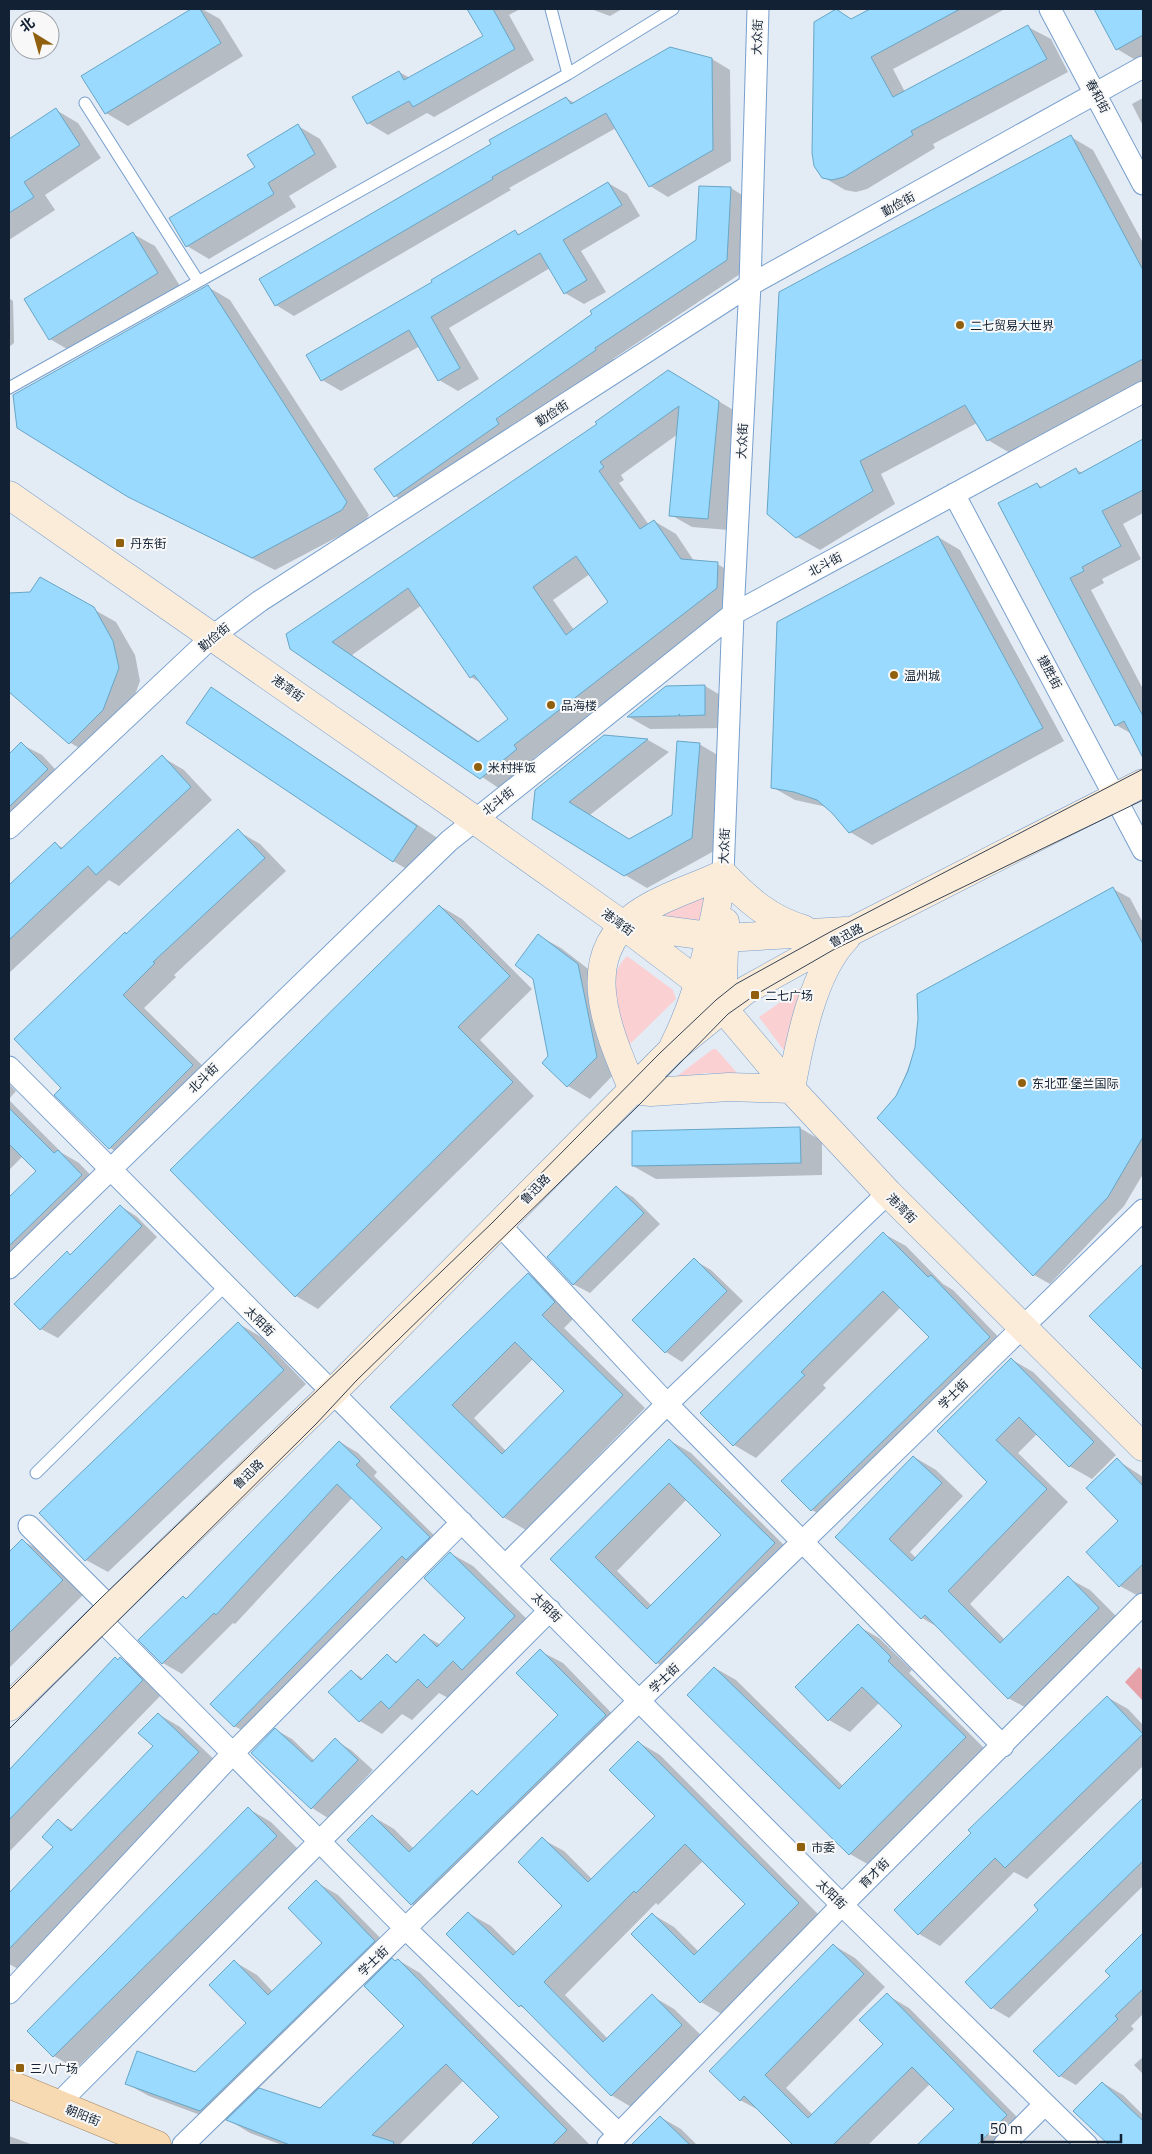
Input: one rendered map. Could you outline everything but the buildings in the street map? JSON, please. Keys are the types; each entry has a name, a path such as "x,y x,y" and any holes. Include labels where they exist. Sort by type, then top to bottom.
{"main road":[{"name":"港湾街","path":"9,495 475,820 623,925 698,982 722,1007 791,1090 888,1193 1143,1448"},
{"name":"鲁迅路","path":"9,1707 332,1393 671,1051 722,1007 746,990 854,930 1143,783"},
{"path":"723,874 654,904 623,925 610,944 603,962 601,978 603,1004 610,1036 633,1090 651,1092 728,1087 791,1090 796,1061 822,975 834,950 854,930"},
{"path":"723,874 754,905 770,917 814,933"},
{"path":"722,1007 717,938 723,874"},
{"path":"623,925 717,938 854,930"},
{"path":"671,1051 686,1019 698,982 717,938"},
{"name":"朝阳街","path":"9,2084 157,2145"}],"street":[{"name":"大众街","path":"723,874 733,614 750,285 758,9"},
{"name":"春和街","path":"1050,9 1097,94 1143,184"},
{"name":"勤俭街","path":"9,828 213,636 260,601 750,285 1143,67"},
{"name":"北斗街","path":"9,1268 449,841 733,614 1143,392"},
{"name":"捷胜街","path":"954,494 1143,850"},
{"name":"太阳街","path":"9,1067 332,1393 641,1700 842,1905 1087,2145"},
{"path":"506,1565 667,1404 888,1193"},
{"name":"学士街","path":"183,2145 1143,1210"},
{"path":"500,1225 667,1404 1002,1746"},
{"path":"9,1993 233,1753 462,1522"},
{"path":"29,1526 233,1753 613,2140"},
{"name":"育才街","path":"613,2140 842,1905 1143,1604"},
{"path":"58,2104 550,1610"},
{"path":"1004,2145 1046,2104"}],"lane":[{"path":"550,9 568,74"},
{"path":"9,388 568,74 673,9"},
{"path":"85,103 198,281"},
{"path":"36,1473 226,1286"}],"shaded area":[{"path":"706,893 706,924 665,916 664,913"},
{"path":"627,956 673,990 676,999 627,1047 616,1012 613,988 619,966"},
{"path":"812,980 785,1052 759,1017"},
{"path":"713,1049 716,1049 739,1075 707,1073 676,1077"},
{"path":"1139,1667 1143,1671 1143,1701 1125,1682"}],"tram line":[{"path":"9,1690 101,1598 492,1223 660,1053 716,1000 736,984 830,932 1143,769"},
{"path":"9,1729 316,1424 357,1380 637,1107 728,1014 755,995 833,950 1143,800"}],"place":[{"name":"二七贸易大世界","path":"960,325"},
{"name":"丹东街","path":"120,543"},
{"name":"温州城","path":"894,675"},
{"name":"品海楼","path":"551,705"},
{"name":"米村拌饭","path":"478,767"},
{"name":"二七广场","path":"755,995"},
{"name":"东北亚·堡兰国际","path":"1022,1083"},
{"name":"市委","path":"801,1847"},
{"name":"三八广场","path":"20,2068"}]}
